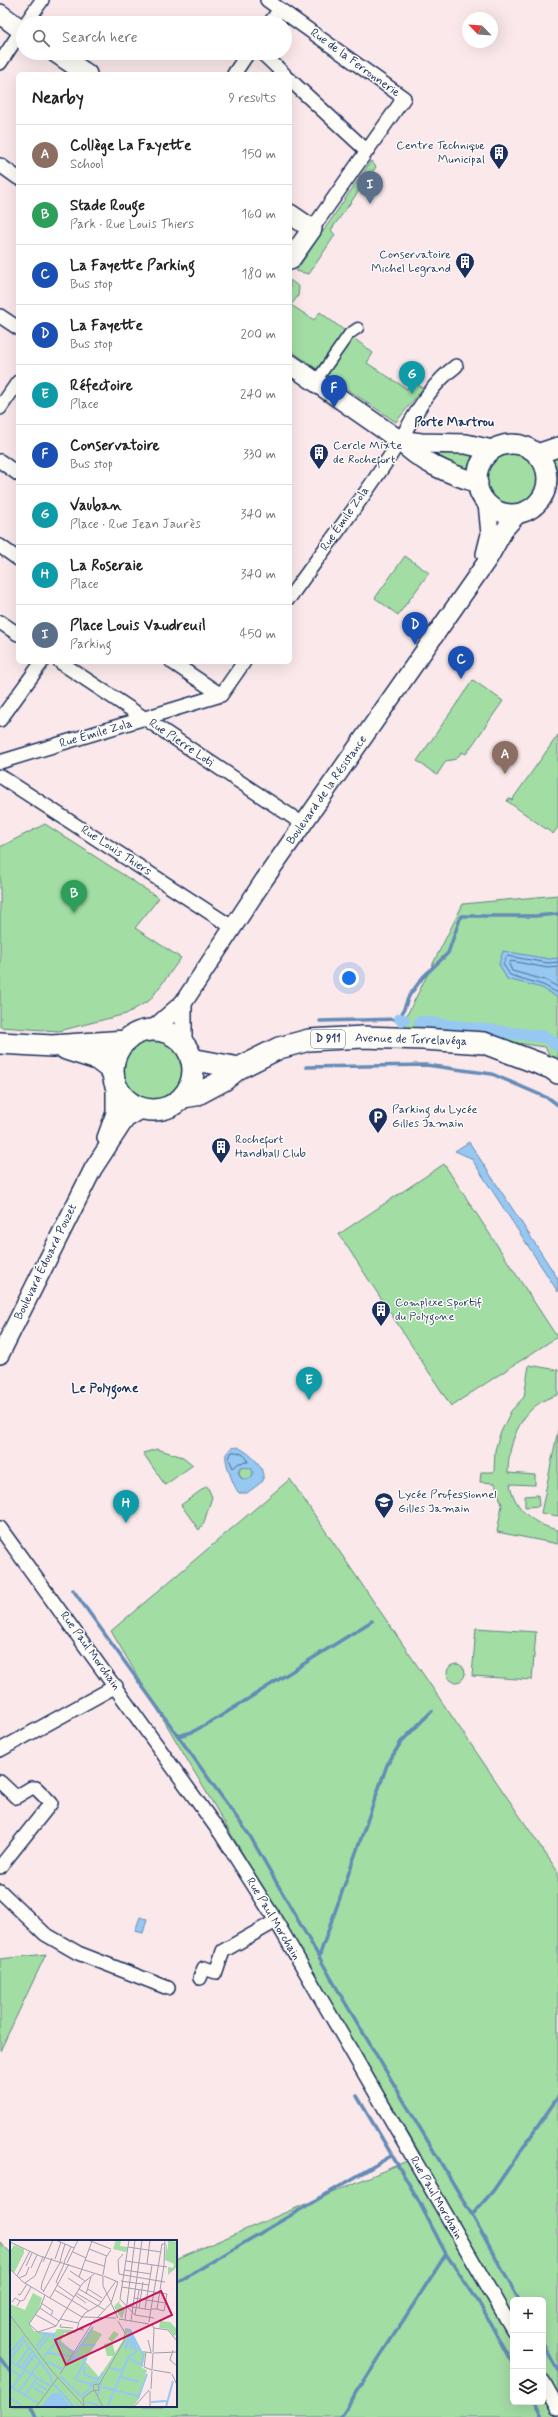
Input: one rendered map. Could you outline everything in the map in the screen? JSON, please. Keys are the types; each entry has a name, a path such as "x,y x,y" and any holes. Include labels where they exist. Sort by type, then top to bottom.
{"main road":[{"path":"0,14 16,23"},
{"path":"66,60 84,72"},
{"path":"292,215 312,230 292,257"},
{"path":"292,365 399,440 410,451 445,471 478,483"},
{"path":"399,440 421,443 466,444 492,450"},
{"path":"508,444 517,444 537,454 547,474 551,490 535,505 519,513 499,511 487,503 480,493 478,483 481,462 492,450 508,444"},
{"path":"537,454 558,448"},
{"path":"0,1043 52,1046 126,1041 142,1032 151,1030 169,1034 187,1052 239,1068"},
{"name":"Avenue de Torrelavéga","path":"183,1096 196,1095 224,1080 239,1068 297,1042 363,1037 484,1043 551,1068 558,1073"},
{"path":"114,1077 114,1060 126,1041"},
{"path":"52,1046 85,1054 97,1059 114,1077 123,1097 143,1109 159,1110 166,1108 183,1096 190,1085 193,1072 187,1052"}],"street":[{"path":"32,16 42,0"},
{"name":"Rue de la Ferronnerie","path":"267,0 290,16"},
{"path":"275,16 280,9"},
{"name":"Rue de la Ferronnerie","path":"292,18 404,98 367,151"},
{"path":"0,63 16,40"},
{"path":"235,72 243,60"},
{"path":"269,60 282,72"},
{"path":"292,82 367,151 312,230"},
{"path":"0,165 16,177"},
{"path":"0,316 16,327"},
{"path":"316,381 349,334 358,328"},
{"name":"Rue Émile Zola","path":"292,594 393,452 432,388 442,376 456,366"},
{"path":"0,408 16,385"},
{"path":"0,461 16,473"},
{"name":"Boulevard de la Résistance","path":"474,578 489,544 490,525 487,503"},
{"name":"Boulevard de la Résistance","path":"151,1030 183,1003 232,927 493,552 505,529 519,513"},
{"path":"0,546 16,558"},
{"path":"0,622 16,633"},
{"path":"0,720 41,664"},
{"name":"Rue Pierre Loti","path":"63,664 303,824"},
{"path":"175,664 221,695 243,664"},
{"name":"Rue Émile Zola","path":"0,762 146,719 221,695"},
{"name":"Rue Louis Thiers","path":"0,776 232,927"},
{"path":"183,1003 187,1052"},
{"name":"Boulevard Édouard Pouzet","path":"93,1169 115,1113 114,1077"},
{"name":"Boulevard Édouard Pouzet","path":"0,1355 93,1169 116,1131 126,1119 143,1109"},
{"name":"Rue Paul Morchain","path":"0,1528 116,1686 221,1834 276,1921 510,2325"},
{"path":"0,1750 116,1686"},
{"path":"0,1782 16,1797 31,1788 36,1788 51,1803 0,1867"},
{"path":"0,1890 45,1934 78,1953 168,1988"},
{"path":"200,1978 204,1968 216,1972 223,1951 276,1921"},
{"path":"546,2387 558,2408"}],"green space":[{"path":"371,161 376,167 331,230 335,235 309,274 296,271"},
{"path":"292,282 299,287 298,296 292,304"},
{"path":"292,306 314,320 320,312 345,331 317,369 292,351"},
{"path":"351,336 373,353 367,363 407,389 412,382 423,388 396,422 326,375"},
{"path":"414,448 477,451 470,463 468,475"},
{"path":"507,452 517,452 527,456 535,464 539,474 539,484 535,494 527,502 517,506 507,506 497,502 489,494 485,484 485,474 489,464 497,456"},
{"path":"558,452 557,481 555,480 555,470 548,457"},
{"path":"405,556 429,573 398,615 375,598"},
{"path":"473,680 503,701 466,754 462,752 456,759 446,761 437,775 417,761"},
{"path":"558,735 558,827 553,834 507,801 509,798 512,800"},
{"path":"45,824 159,898 135,928 181,958 150,1000 126,1014 59,1031 0,1027 0,847"},
{"path":"558,895 558,1069 545,1047 401,1027 463,904"},
{"path":"154,1036 167,1039 178,1046 185,1057 188,1070 185,1083 178,1094 167,1101 154,1104 141,1101 130,1094 123,1083 120,1070 123,1057 130,1046 141,1039"},
{"path":"444,1164 557,1337 451,1406 339,1234"},
{"path":"529,1365 558,1370 558,1395 546,1399 535,1406 527,1414 520,1425 511,1448 508,1473 535,1475 535,1485 510,1484 512,1493 521,1508 533,1520 549,1528 558,1530 558,1544 497,1532 502,1505 495,1483 480,1482 481,1472 494,1472 495,1450 500,1434 511,1411 524,1397"},
{"path":"558,1430 558,1516 541,1513"},
{"path":"157,1449 183,1457 193,1465 165,1485 143,1453"},
{"path":"246,1466 251,1468 253,1473 251,1478 246,1480 241,1478 239,1473 241,1468"},
{"path":"290,1479 558,1872 558,2417 0,2417 0,2243 10,2253 10,2407 177,2407 177,2259 421,2155 111,1631"},
{"path":"207,1486 212,1497 204,1522 199,1530 181,1505"},
{"path":"538,1495 539,1506 525,1507 525,1496"},
{"path":"476,1628 536,1632 532,1680 472,1676"},
{"path":"456,1664 462,1667 465,1673 462,1679 456,1682 450,1679 447,1673 450,1667"},
{"path":"46,1954 0,2051 0,1959"}],"water":[{"path":"503,951 549,959 558,958 558,998 542,988 507,979 499,964"},
{"path":"469,1142 558,1279 558,1292 471,1158 455,1151"},
{"path":"238,1447 247,1453 256,1461 262,1470 263,1481 247,1493 239,1493 230,1474 226,1462 226,1454 231,1448","holes":["240,1467 251,1468 253,1472 252,1477 246,1480 241,1478 238,1472"]},
{"path":"140,1917 147,1919 143,1933 135,1931"}],"waterway":[{"path":"320,1021 400,1019 409,996 423,977 448,953 461,916 535,916 558,914"},
{"path":"400,1019 404,1020"},
{"path":"420,1022 545,1037 558,1046"},
{"path":"306,1067 426,1065 492,1074 550,1099 558,1105"},
{"path":"73,1590 250,1836 343,1999 472,2215 517,2297"},
{"path":"178,1736 192,1732 216,1719 372,1621"},
{"path":"320,1954 387,1765 401,1742 432,1711"},
{"path":"357,2096 416,2196 446,2254 478,2301 510,2360"},
{"path":"472,2215 493,2191 558,2097"},
{"path":"177,2282 391,2156"},
{"path":"341,2417 446,2254"},
{"path":"546,2349 558,2371"},
{"path":"0,2358 10,2372"},
{"path":"536,2405 542,2417"},
{"path":"31,2407 36,2417"}],"place":[{"name":"Centre Technique Municipal","path":"499,170"},
{"name":"Place Louis Vaudreuil","path":"370,204"},
{"name":"Conservatoire Michel Legrand","path":"465,279"},
{"name":"Vauban","path":"412,394"},
{"name":"Conservatoire","path":"334,408"},
{"name":"Cercle Mixte de Rochefort","path":"319,470"},
{"name":"La Fayette","path":"415,645"},
{"name":"La Fayette Parking","path":"461,679"},
{"name":"Collège La Fayette","path":"505,774"},
{"name":"Stade Rouge","path":"74,913"},
{"name":"Parking du Lycée Gilles Jamain","path":"378,1134"},
{"name":"Rochefort Handball Club","path":"221,1164"},
{"name":"Complexe Sportif du Polygone","path":"381,1327"},
{"name":"Réfectoire","path":"309,1400"},
{"name":"Lycée Professionnel Gilles Jamain","path":"384,1519"},
{"name":"La Roseraie","path":"126,1523"}],"district":[{"name":"Porte Martrou","path":"454,422"},
{"name":"Le Polygone","path":"105,1388"}]}
